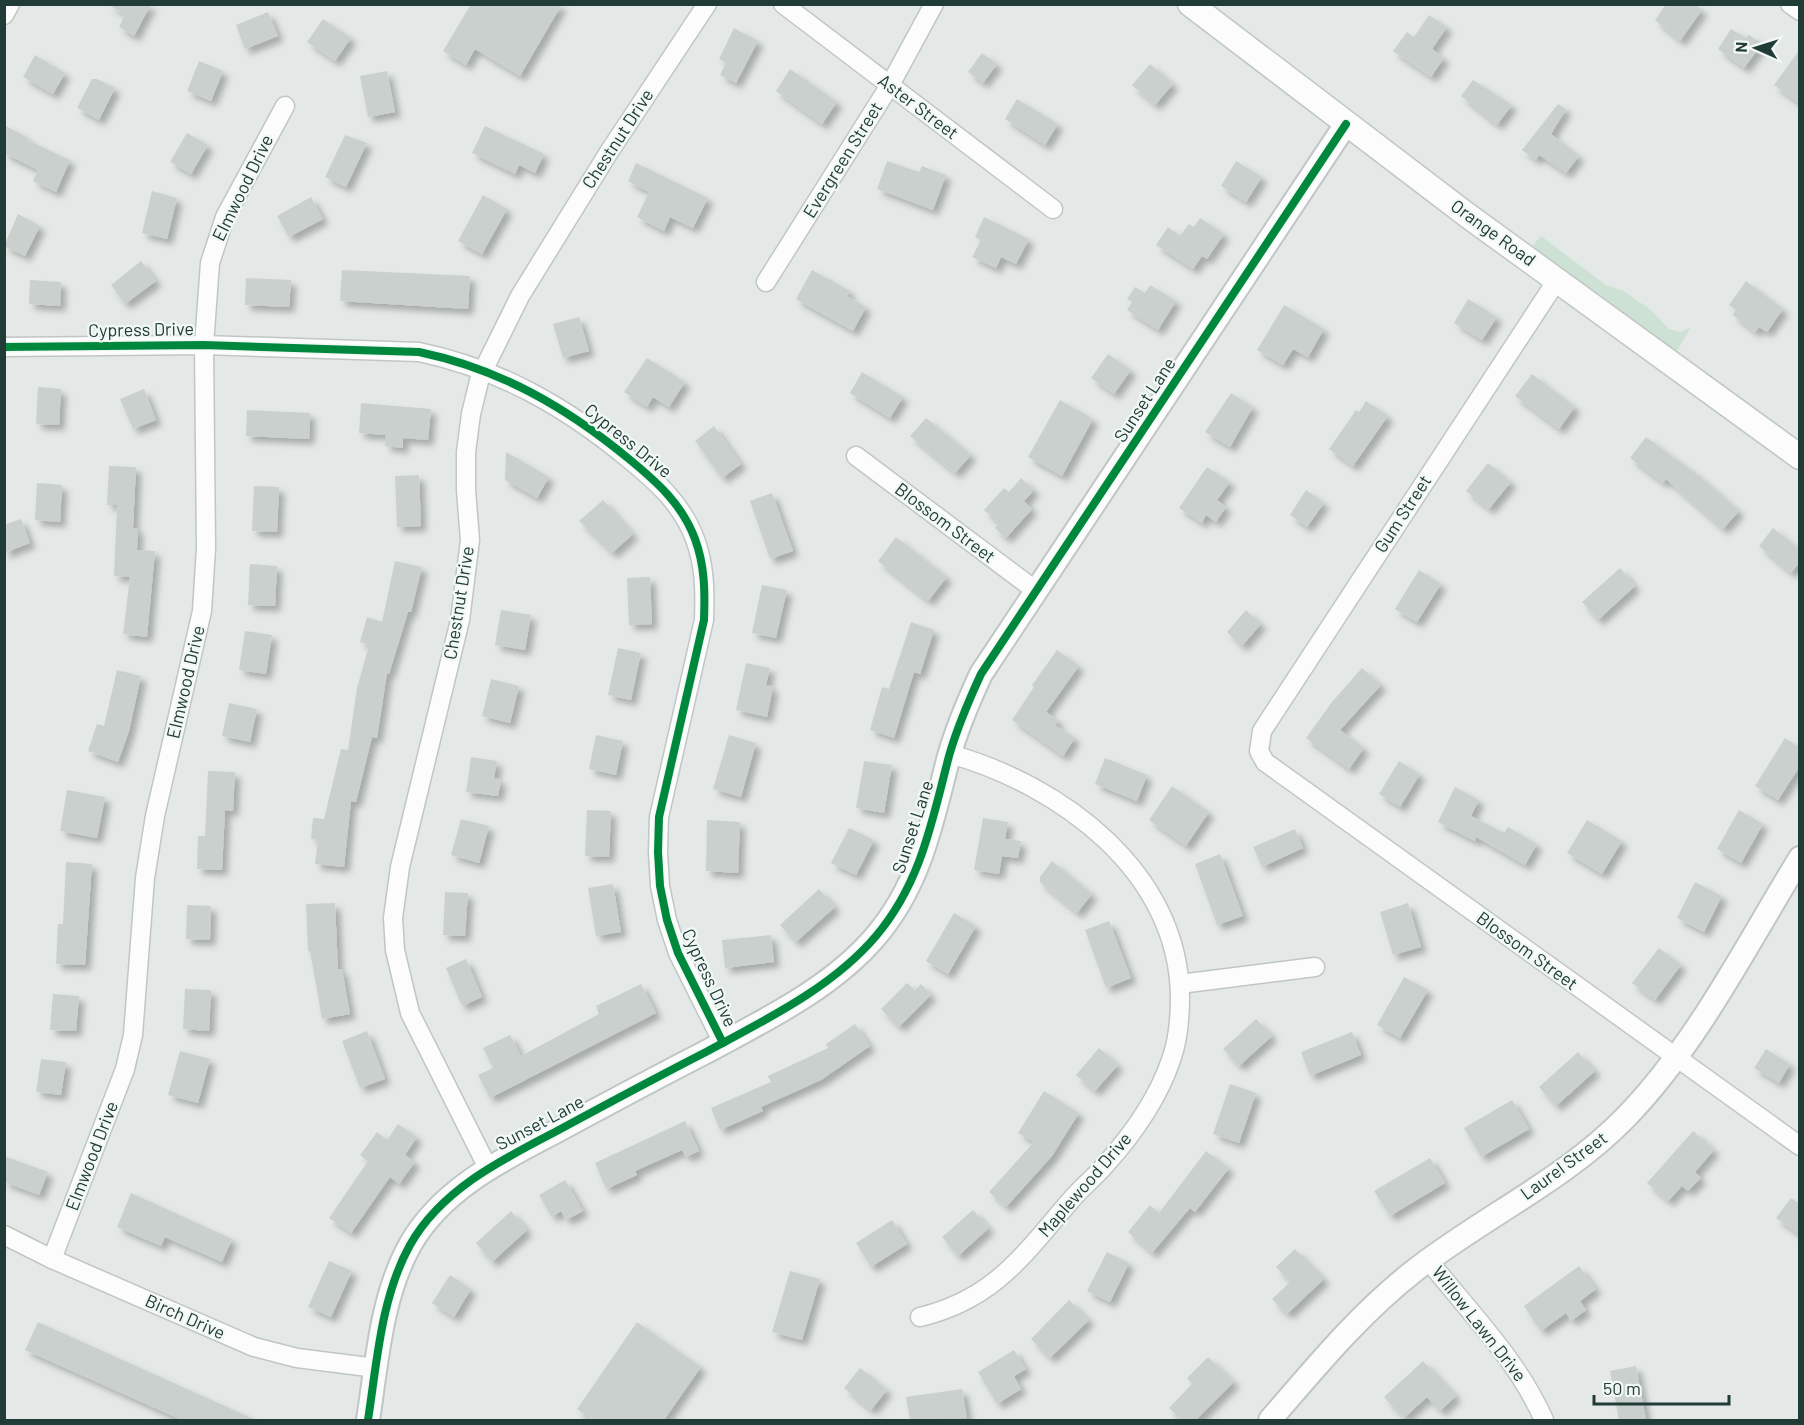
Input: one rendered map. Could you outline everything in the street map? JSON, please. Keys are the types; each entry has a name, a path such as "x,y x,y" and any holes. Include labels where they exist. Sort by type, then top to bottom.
{"main road":[{"name":"Orange Road","path":"1190,4 1346,124 1800,457"}],"street":[{"path":"4,15 10,4"},
{"name":"Chestnut Drive","path":"488,1168 410,1013 394,950 393,918 400,867 460,620 470,540 466,452 471,414 483,370 520,296 707,4"},
{"name":"Aster Street","path":"783,4 1053,209"},
{"name":"Evergreen Street","path":"766,282 890,85 934,4"},
{"path":"1790,4 1800,11"},
{"name":"Elmwood Drive","path":"52,1259 125,1069 134,1035 145,878 155,816 202,611 206,548 204,345 209,273 216,239 225,217 285,106"},
{"name":"Sunset Lane","path":"368,1420 387,1305 397,1273 410,1245 448,1197 488,1168 723,1043 826,982 876,937 897,909 919,865 937,808 950,754 981,674 1346,124"},
{"name":"Gum Street","path":"1259,751 1262,731 1557,280"},
{"name":"Cypress Drive","path":"4,347 204,345 419,352 483,370 533,392 597,432 651,476 672,498 695,539 705,589 704,621 659,817 657,852 660,886 678,953 723,1043"},
{"name":"Blossom Street","path":"856,456 1035,590"},
{"name":"Blossom Street","path":"1259,751 1265,762 1800,1146"},
{"name":"Maplewood Drive","path":"920,1317 962,1303 1008,1272 1128,1137 1158,1088 1171,1060 1180,1011 1180,984 1175,948 1162,917 1131,866 1104,837 1078,816 1009,774 950,754"},
{"name":"Laurel Street","path":"1270,1420 1338,1341 1379,1301 1428,1261 1566,1169 1601,1141 1627,1116 1675,1058 1800,858"},
{"path":"1180,984 1315,967"},
{"name":"Birch Drive","path":"4,1235 52,1259 254,1347 297,1358 376,1368"},
{"name":"Willow Lawn Drive","path":"1428,1261 1502,1348 1534,1398 1544,1420"}],"green space":[{"path":"1541,236 1606,285 1622,290 1651,310 1669,329 1680,332 1691,327 1674,356 1529,250"}],"building":[{"path":"107,4 151,4 134,36 119,27 125,14"},
{"path":"471,4 562,4 520,76 475,49 466,65 443,51"},
{"path":"1666,4 1694,4 1702,10 1680,41 1655,20"},
{"path":"268,12 278,36 245,49 236,25"},
{"path":"1429,15 1447,27 1432,49 1444,58 1431,77 1393,51 1407,32 1414,37"},
{"path":"323,19 351,38 335,61 307,42"},
{"path":"734,28 758,41 736,83 720,75 726,63 719,59"},
{"path":"1731,29 1746,38 1749,35 1762,44 1744,68 1718,49"},
{"path":"1800,49 1800,104 1774,85"},
{"path":"982,53 997,64 983,83 968,72"},
{"path":"35,55 65,73 53,94 23,77"},
{"path":"199,61 223,71 211,101 187,91"},
{"path":"1150,64 1173,84 1155,105 1132,85"},
{"path":"790,69 837,102 822,124 776,91"},
{"path":"387,71 395,112 368,117 360,76"},
{"path":"92,79 97,79 115,88 99,120 77,108"},
{"path":"1473,80 1512,105 1497,125 1461,96"},
{"path":"1017,99 1058,124 1045,145 1005,119"},
{"path":"1558,104 1566,109 1551,134 1579,156 1566,173 1539,155 1536,160 1522,150"},
{"path":"4,125 28,138 27,140 70,160 56,192 33,181 38,170 4,153"},
{"path":"485,126 544,154 535,173 519,165 515,174 472,153"},
{"path":"187,133 208,145 191,174 170,162"},
{"path":"345,135 367,143 346,187 325,177"},
{"path":"887,161 919,172 922,166 946,175 933,210 877,189"},
{"path":"1236,161 1262,177 1246,202 1221,186"},
{"path":"636,163 708,198 693,228 670,217 664,231 637,217 649,192 628,181"},
{"path":"152,191 177,198 167,239 142,233"},
{"path":"483,195 507,209 482,254 458,241"},
{"path":"311,197 323,219 289,237 277,216"},
{"path":"18,214 40,226 25,256 4,246"},
{"path":"984,217 1029,239 1016,264 1001,257 996,268 972,257 981,240 975,237"},
{"path":"1200,218 1224,234 1207,259 1202,256 1193,269 1156,245 1168,227 1180,236 1189,224 1194,227"},
{"path":"141,261 156,281 125,304 111,285"},
{"path":"342,270 470,276 468,309 340,301"},
{"path":"812,270 850,291 847,296 866,307 853,331 796,299"},
{"path":"246,278 291,280 289,307 245,305"},
{"path":"30,280 61,282 60,306 29,304"},
{"path":"1746,281 1783,309 1767,332 1759,327 1755,332 1733,315 1736,310 1729,305"},
{"path":"1150,285 1176,301 1158,330 1127,310 1132,302 1127,299 1135,287 1145,293"},
{"path":"1468,299 1497,317 1482,340 1454,323"},
{"path":"1284,305 1324,329 1308,357 1293,349 1283,365 1257,350"},
{"path":"579,317 589,351 563,358 553,324"},
{"path":"1108,354 1131,370 1114,394 1091,378"},
{"path":"647,358 685,382 669,407 653,397 647,407 624,392"},
{"path":"862,372 903,397 890,418 850,393"},
{"path":"1532,374 1575,407 1559,429 1515,396"},
{"path":"38,387 61,389 59,425 36,424"},
{"path":"144,389 156,420 133,429 120,399"},
{"path":"1231,393 1253,407 1230,447 1205,432"},
{"path":"1060,400 1093,419 1062,476 1028,457"},
{"path":"1366,401 1388,416 1353,466 1329,449 1356,410 1359,412"},
{"path":"361,403 431,409 428,440 403,438 403,448 385,446 386,435 359,433"},
{"path":"247,410 310,413 309,439 246,436"},
{"path":"926,418 971,455 955,473 910,436"},
{"path":"714,426 741,464 722,478 695,441"},
{"path":"1646,437 1699,476 1739,511 1723,529 1666,479 1663,483 1630,458"},
{"path":"506,452 549,477 537,498 505,480"},
{"path":"1488,463 1511,482 1489,509 1466,491"},
{"path":"109,466 136,467 133,528 138,528 137,550 155,551 147,637 123,634 130,577 114,576 117,505 107,505"},
{"path":"1207,467 1230,482 1217,500 1226,507 1216,522 1206,515 1202,523 1179,508"},
{"path":"419,475 421,526 397,527 395,476"},
{"path":"1021,478 1034,490 1024,501 1032,509 1006,538 995,528 999,523 984,510 1004,488 1009,492"},
{"path":"37,483 62,485 60,522 35,520"},
{"path":"254,486 279,487 277,532 252,531"},
{"path":"1306,490 1324,503 1307,527 1290,515"},
{"path":"772,493 793,551 770,559 750,501"},
{"path":"603,500 633,534 612,553 579,521"},
{"path":"21,519 30,543 4,553 4,525"},
{"path":"1773,528 1800,550 1800,562 1791,573 1759,546"},
{"path":"896,537 947,577 928,601 878,561"},
{"path":"395,561 422,567 411,612 408,612 389,674 387,673 377,738 372,737 356,802 351,801 344,867 315,864 318,840 311,839 313,818 324,819 341,749 348,750 357,688 369,645 360,642 367,617 382,622"},
{"path":"250,564 277,566 275,606 248,605"},
{"path":"1620,568 1635,586 1598,620 1582,602"},
{"path":"1419,570 1441,584 1417,622 1395,609"},
{"path":"650,577 652,624 629,625 627,578"},
{"path":"762,585 787,590 776,638 752,633"},
{"path":"501,610 531,615 525,650 495,645"},
{"path":"1246,610 1261,624 1242,646 1227,632"},
{"path":"911,622 934,630 920,674 914,672 894,738 870,730 882,687 889,689"},
{"path":"245,631 272,635 266,674 239,670"},
{"path":"618,648 641,653 631,700 608,695"},
{"path":"1057,650 1079,666 1046,712 1059,721 1055,725 1075,738 1063,756 1012,720 1034,687 1032,685"},
{"path":"746,663 770,668 766,685 773,687 767,717 736,710"},
{"path":"1362,668 1381,685 1340,730 1364,748 1349,769 1306,738 1332,702"},
{"path":"117,670 141,676 129,731 118,762 88,751 97,724 104,726"},
{"path":"491,679 519,686 510,723 482,716"},
{"path":"229,703 257,709 250,742 222,736"},
{"path":"596,735 623,741 616,775 589,769"},
{"path":"729,735 756,743 741,797 713,789"},
{"path":"1785,738 1800,748 1800,766 1778,800 1755,786"},
{"path":"471,757 497,761 494,778 501,780 498,796 466,792"},
{"path":"1105,758 1147,775 1137,801 1095,784"},
{"path":"864,761 892,765 884,813 856,808"},
{"path":"1399,761 1420,774 1400,807 1379,794"},
{"path":"208,771 235,772 233,811 225,810 222,870 197,869 198,836 205,836"},
{"path":"1172,786 1209,812 1186,846 1149,820"},
{"path":"1455,787 1479,800 1471,816 1504,833 1508,827 1537,844 1525,865 1476,837 1475,841 1438,822"},
{"path":"67,790 105,797 97,838 60,831"},
{"path":"587,810 611,811 609,857 585,856"},
{"path":"1739,810 1763,824 1741,863 1717,849"},
{"path":"983,818 1008,822 1005,839 1021,841 1018,858 1002,856 999,874 974,870"},
{"path":"461,819 489,826 479,863 451,855"},
{"path":"707,820 740,822 738,873 706,871"},
{"path":"1587,820 1622,841 1602,874 1567,853"},
{"path":"849,828 874,840 856,875 831,863"},
{"path":"1295,829 1303,848 1262,867 1253,847"},
{"path":"1220,854 1243,916 1217,925 1195,864"},
{"path":"1052,861 1092,894 1077,913 1040,882 1040,877"},
{"path":"66,862 92,864 85,965 56,964 58,924 63,924"},
{"path":"1695,882 1722,896 1704,932 1677,918"},
{"path":"613,884 621,932 596,936 588,888"},
{"path":"819,889 835,907 796,942 780,925"},
{"path":"445,892 468,893 465,936 443,935"},
{"path":"335,903 338,970 342,969 350,1014 322,1019 310,951 308,951 306,904"},
{"path":"1408,903 1421,947 1393,955 1380,912"},
{"path":"187,905 211,906 210,940 186,939"},
{"path":"954,913 976,926 948,974 926,961"},
{"path":"1109,921 1131,978 1106,988 1085,930"},
{"path":"771,935 774,962 725,968 722,940"},
{"path":"1659,948 1681,965 1655,1000 1632,983"},
{"path":"466,959 482,997 462,1006 446,968"},
{"path":"1404,977 1428,990 1400,1038 1377,1025"},
{"path":"907,983 915,990 921,984 931,995 899,1027 881,1009"},
{"path":"641,984 656,1013 490,1098 478,1075 493,1068 483,1048 510,1035 521,1056 599,1014 596,1006"},
{"path":"185,989 211,990 209,1031 183,1029"},
{"path":"53,994 79,996 76,1031 50,1030"},
{"path":"1256,1019 1272,1036 1239,1066 1223,1049"},
{"path":"855,1024 870,1046 821,1080 761,1107 763,1111 720,1130 711,1108 771,1082 768,1076 828,1048 826,1044"},
{"path":"367,1031 385,1079 360,1088 342,1041"},
{"path":"1352,1032 1361,1055 1310,1076 1301,1052"},
{"path":"1099,1048 1118,1065 1095,1091 1076,1075"},
{"path":"1766,1049 1790,1064 1779,1083 1754,1068"},
{"path":"180,1051 210,1059 198,1103 168,1095"},
{"path":"1578,1052 1595,1071 1556,1106 1539,1087"},
{"path":"41,1059 66,1062 61,1095 36,1092"},
{"path":"1230,1084 1256,1093 1239,1143 1213,1134"},
{"path":"1044,1091 1079,1113 1052,1156 1006,1207 989,1192 1034,1142 1018,1133"},
{"path":"1512,1100 1529,1129 1481,1157 1464,1128"},
{"path":"685,1121 699,1151 686,1157 682,1150 635,1171 637,1175 606,1189 595,1163"},
{"path":"398,1124 417,1137 405,1155 415,1162 399,1184 390,1177 351,1233 329,1218 368,1161 360,1155 377,1132 387,1140"},
{"path":"1693,1131 1714,1150 1695,1172 1701,1178 1688,1191 1682,1186 1668,1201 1647,1183"},
{"path":"1206,1151 1229,1168 1195,1212 1190,1208 1152,1253 1128,1232 1150,1205 1159,1213"},
{"path":"4,1156 48,1172 39,1195 4,1182"},
{"path":"1430,1158 1445,1183 1390,1216 1374,1191"},
{"path":"565,1180 583,1211 566,1220 561,1211 552,1217 539,1195"},
{"path":"131,1193 232,1239 222,1262 165,1237 161,1246 117,1227"},
{"path":"1791,1198 1800,1204 1800,1235 1776,1218"},
{"path":"973,1210 989,1228 958,1256 942,1237"},
{"path":"511,1211 527,1230 492,1262 476,1243"},
{"path":"892,1220 907,1244 871,1267 856,1243"},
{"path":"1295,1249 1324,1279 1287,1314 1272,1299 1290,1282 1276,1267"},
{"path":"1107,1252 1129,1263 1110,1302 1087,1291"},
{"path":"329,1261 352,1271 331,1317 308,1307"},
{"path":"1579,1266 1596,1289 1580,1301 1586,1310 1571,1321 1566,1313 1541,1331 1524,1306"},
{"path":"790,1271 820,1279 802,1340 772,1332"},
{"path":"450,1275 471,1289 454,1317 432,1303"},
{"path":"1069,1300 1089,1320 1050,1358 1031,1339"},
{"path":"38,1322 256,1420 182,1420 25,1350"},
{"path":"637,1322 701,1367 664,1420 592,1420 577,1409"},
{"path":"1014,1350 1026,1369 1014,1376 1021,1389 997,1404 978,1372"},
{"path":"1208,1357 1234,1382 1196,1420 1182,1420 1169,1408 1192,1384 1187,1378"},
{"path":"1423,1361 1456,1396 1440,1411 1427,1397 1404,1418 1384,1397"},
{"path":"1636,1366 1646,1420 1619,1420 1610,1371"},
{"path":"860,1368 887,1390 871,1410 844,1388"},
{"path":"962,1389 967,1418 910,1420 906,1397"}],"cycle path":[{"path":"368,1420 382,1330 392,1286 410,1245 438,1208 474,1178 514,1154 797,1002 839,972 876,936 904,895 914,873 930,828 952,746 981,674 1346,124"},
{"path":"4,347 204,345 419,352 449,359 531,392 605,440 659,485 676,504 690,526 698,549 704,579 704,620 659,817 660,886 667,920 678,953 723,1043"}]}
